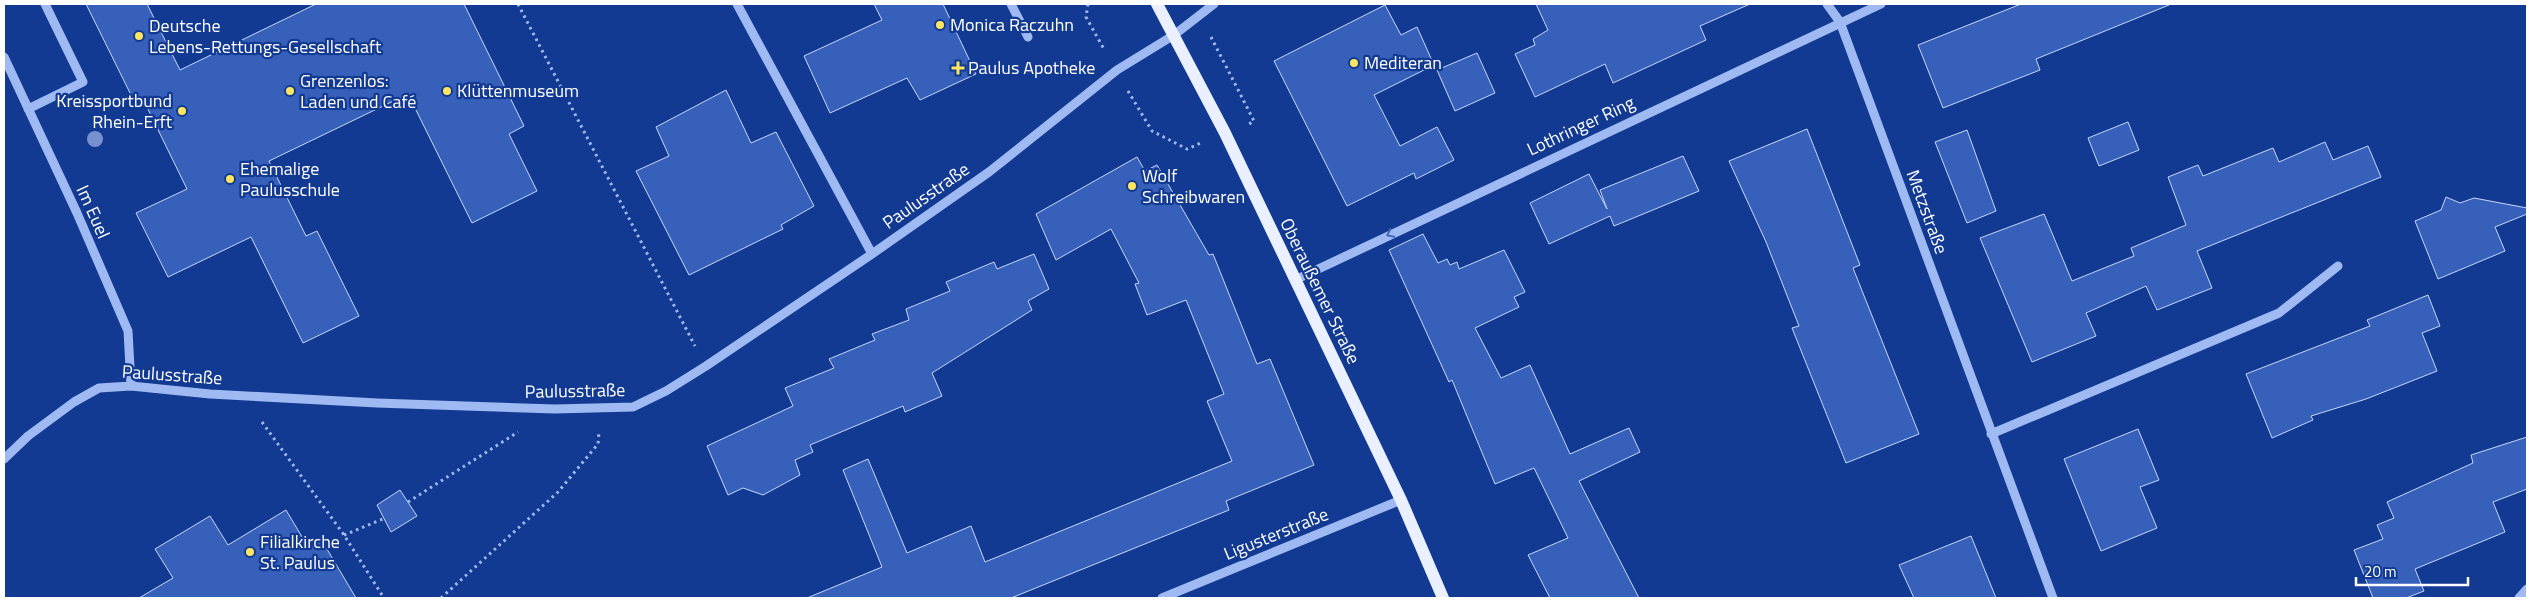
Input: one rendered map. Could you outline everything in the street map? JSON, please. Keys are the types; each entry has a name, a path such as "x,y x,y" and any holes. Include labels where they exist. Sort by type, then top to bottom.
{"main road":[{"name":"Oberaußemer Straße","path":"1156,4 1174,34 1225,133 1401,500 1443,598"}],"street":[{"path":"28,109 83,82 45,4"},
{"path":"737,4 872,254"},
{"path":"1011,4 1028,37"},
{"name":"Paulusstraße","path":"4,458 28,436 74,402 99,388 131,386 243,396 555,409 633,407 666,391 706,366 872,254 989,172 1117,70 1174,34 1214,4"},
{"name":"Metzstraße","path":"1827,4 1840,22 2053,598"},
{"name":"Lothringer Ring","path":"1295,280 1881,4"},
{"name":"Im Euel","path":"4,57 128,330 131,386"},
{"path":"1991,434 2279,313 2338,266"},
{"name":"Ligusterstraße","path":"1162,598 1401,500"},
{"path":"2519,598 2527,589"}],"path":[{"path":"518,4 706,366"},
{"path":"1088,4 1086,18 1152,131 1187,148 1254,121 1200,15"},
{"path":"243,396 344,536 384,598"},
{"path":"408,502 555,409"},
{"path":"442,598 558,492 598,444 600,409"},
{"path":"344,536 383,519"}],"building":[{"name":"Ehemalige Paulusschule","path":"86,4 147,4 180,70 316,4 464,4 524,126 509,134 537,191 472,223 408,94 269,161 306,236 317,231 359,316 303,343 251,237 168,277 136,213 187,189 142,97 134,101"},
{"path":"874,4 943,4 976,74 920,100 907,78 830,113 804,56 882,20"},
{"path":"1536,4 1750,4 1700,26 1706,40 1613,83 1605,64 1535,97 1515,54 1535,45 1533,39 1548,30"},
{"path":"2021,4 2169,5 2036,59 2040,70 1943,108 1918,45"},
{"path":"1385,5 1401,35 1417,27 1434,65 1374,95 1400,146 1437,127 1454,160 1416,179 1414,173 1347,206 1274,61"},
{"path":"1477,53 1495,93 1455,111 1437,70"},
{"path":"726,90 751,143 776,132 814,206 781,225 783,229 689,275 636,171 669,156 656,127"},
{"path":"2128,122 2139,150 2099,166 2088,138"},
{"path":"1807,129 1860,265 1853,268 1919,434 1846,463 1792,328 1799,326 1766,242 1729,161"},
{"path":"1967,130 1996,211 1967,223 1935,142"},
{"path":"2325,142 2333,160 2368,146 2381,177 2197,251 2212,288 2157,310 2146,286 2086,313 2096,336 2032,362 1980,238 2044,214 2072,281 2134,256 2131,248 2186,225 2168,177 2198,165 2203,176 2273,148 2279,162"},
{"path":"1683,156 1699,191 1614,226 1610,216 1549,244 1530,203 1589,174 1607,209 1600,190"},
{"path":"1137,157 1145,171 1157,165 1209,255 1213,254 1257,364 1270,359 1314,465 1226,501 1229,510 1011,598 807,598 882,567 843,470 868,459 907,553 971,526 985,562 1232,461 1207,401 1224,394 1186,300 1147,315 1135,284 1139,283 1111,229 1056,260 1036,214"},
{"path":"2446,197 2460,203 2474,198 2527,208 2527,214 2495,227 2505,251 2438,279 2415,221 2441,210"},
{"path":"1423,234 1438,263 1447,259 1450,265 1457,262 1459,269 1504,250 1525,292 1514,297 1519,307 1475,328 1501,378 1530,365 1570,454 1629,428 1640,452 1579,481 1639,598 1550,598 1528,555 1568,538 1534,468 1495,484 1452,380 1449,382 1389,250"},
{"path":"1034,254 1049,289 1028,301 1032,310 932,373 942,396 905,412 903,406 810,445 813,452 795,460 800,475 763,495 743,488 728,495 707,446 793,406 785,388 834,368 829,359 875,340 872,334 909,320 906,309 950,291 946,282 994,262 997,269"},
{"path":"2428,295 2440,326 2422,333 2437,371 2366,399 2311,416 2313,420 2272,438 2246,374 2370,326 2367,320"},
{"path":"2138,429 2159,480 2140,487 2157,528 2101,551 2064,459"},
{"path":"2527,437 2527,489 2493,502 2505,532 2415,569 2424,591 2406,598 2373,598 2354,550 2383,539 2377,525 2394,518 2387,502 2473,463 2471,455"},
{"path":"400,490 417,516 391,532 377,505"},
{"name":"Filialkirche St. Paulus","path":"286,510 308,547 321,539 356,598 139,598 173,578 155,549 210,516 228,545"},
{"path":"1971,536 1996,598 1914,598 1899,565"}],"place":[{"name":"Monica Raczuhn","path":"940,25"},
{"name":"Deutsche Lebens-Rettungs-Gesellschaft","path":"139,36"},
{"name":"Mediteran","path":"1354,63"},
{"name":"Paulus Apotheke","path":"958,68"},
{"name":"Grenzenlos: Laden und Café","path":"290,91"},
{"name":"Klüttenmuseum","path":"447,91"},
{"name":"Kreissportbund Rhein-Erft","path":"182,111"},
{"name":"Ehemalige Paulusschule","path":"230,179"},
{"name":"Wolf Schreibwaren","path":"1132,186"},
{"name":"Filialkirche St. Paulus","path":"250,552"}]}
